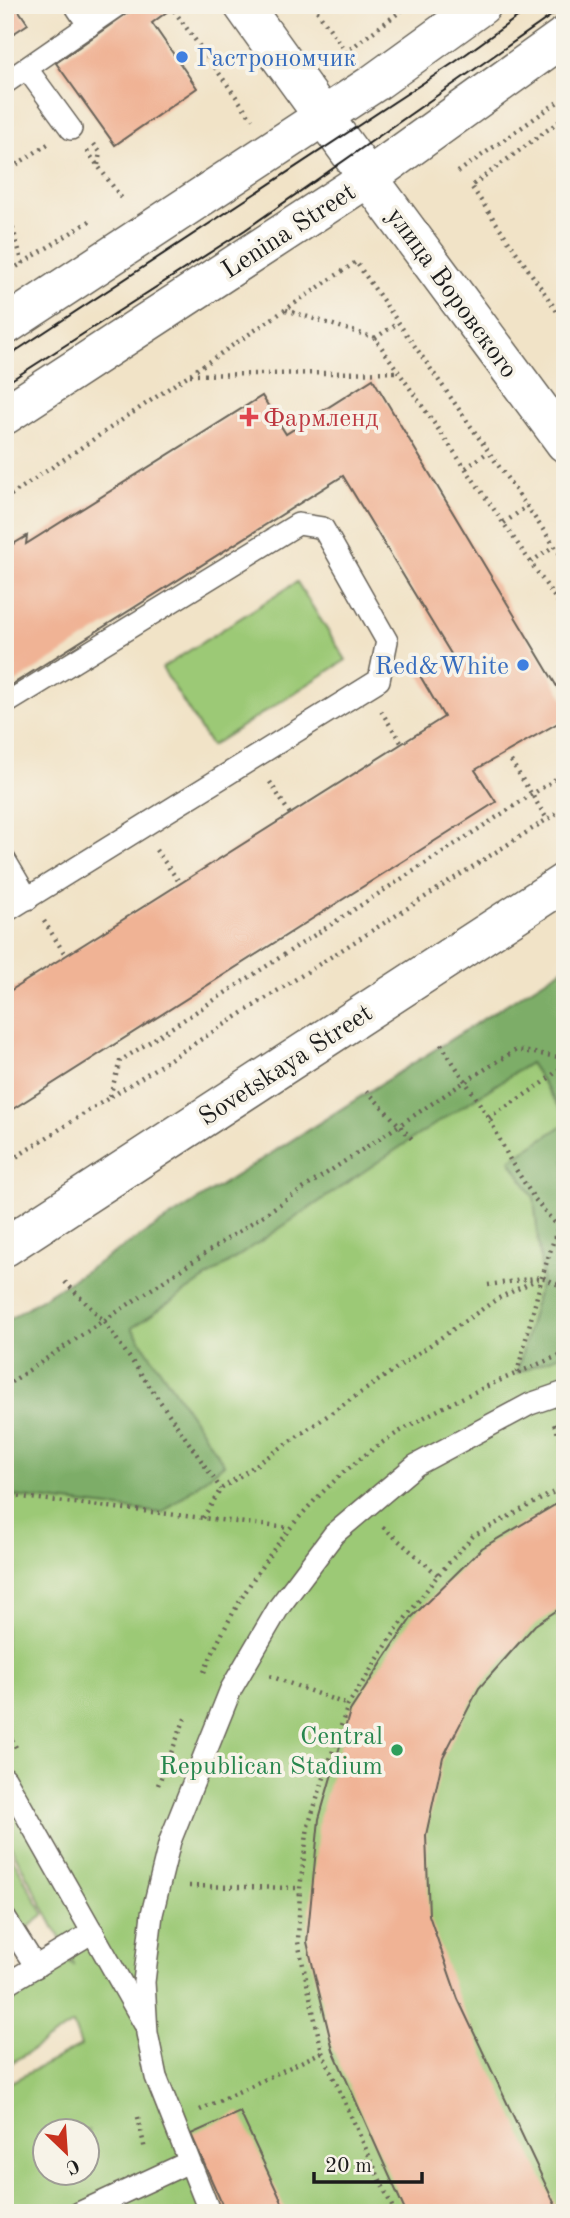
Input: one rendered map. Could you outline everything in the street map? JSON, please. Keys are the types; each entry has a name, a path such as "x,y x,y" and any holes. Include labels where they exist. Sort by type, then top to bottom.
{"main road":[{"name":"улица Воровского","path":"243,5 323,118 565,443"},
{"path":"5,326 323,118 482,5"},
{"name":"Lenina Street","path":"5,415 369,177 565,36"},
{"name":"Sovetskaya Street","path":"5,1247 565,882"}],"lane":[{"path":"75,5 89,26"},
{"path":"5,83 118,5"},
{"path":"27,69 71,129"},
{"path":"5,704 299,524 323,528 387,641 379,680 33,906 5,912"},
{"path":"5,860 33,906"},
{"path":"210,2213 156,2077 146,2026 144,1982 152,1914 170,1840 231,1689 279,1607 334,1534 416,1465 530,1404 565,1392"},
{"path":"5,1778 146,2026"},
{"path":"5,1918 36,1967"},
{"path":"5,1985 93,1932"},
{"path":"79,2213 189,2162"}],"path":[{"path":"170,5 252,119"},
{"path":"313,5 346,52 409,5"},
{"path":"458,173 565,97"},
{"path":"565,117 471,186 565,323"},
{"path":"71,129 123,200"},
{"path":"98,166 100,152"},
{"path":"5,172 29,155"},
{"path":"5,201 23,264"},
{"path":"5,499 356,262 565,561"},
{"path":"285,310 375,338 565,612"},
{"path":"375,338 398,323"},
{"path":"190,375 399,372"},
{"path":"466,468 488,452"},
{"path":"504,523 527,506"},
{"path":"531,562 554,546"},
{"path":"386,718 402,744"},
{"path":"511,761 547,819"},
{"path":"110,1096 120,1061 565,773"},
{"path":"277,793 290,814"},
{"path":"5,1164 565,808"},
{"path":"150,841 180,883"},
{"path":"33,906 66,956"},
{"path":"441,1044 489,1118 510,1160 534,1198 565,1236"},
{"path":"5,1386 516,1050 565,1058"},
{"path":"489,1118 543,1083 565,1064"},
{"path":"367,1091 412,1139"},
{"path":"565,1206 542,1277 517,1373 565,1353"},
{"path":"203,1518 220,1489 497,1299 542,1277"},
{"path":"488,1285 542,1277 565,1288"},
{"path":"65,1282 104,1321 220,1489"},
{"path":"552,1420 565,1449"},
{"path":"395,2213 322,2052 298,1942 300,1888 309,1826 348,1705 395,1632 438,1575 473,1536 565,1486"},
{"path":"5,1495 289,1528"},
{"path":"378,1522 438,1575"},
{"path":"263,1673 348,1705"},
{"path":"176,1886 300,1888"},
{"path":"198,2111 322,2052"}],"green space":[{"path":"297,582 346,660 211,746 162,668"},
{"path":"565,967 565,1116 530,1063 412,1139 132,1328 224,1464 162,1513 5,1495 5,1322"},
{"path":"565,982 565,2213 5,2213 5,2085 81,2046 73,2024 5,2067 5,1989 65,1958 75,1966 5,1835 5,1343"},
{"path":"565,1124 565,1353 517,1373 542,1277 534,1198 510,1160"},
{"path":"5,1844 44,1915 25,1930 5,1900"}],"building":[{"path":"5,5 15,5 28,24 5,39"},
{"path":"139,5 164,5 168,11 152,23 197,88 115,145 56,63"},
{"path":"373,379 565,700 565,719 475,770 496,802 5,1114 5,994 444,717 419,674 451,654 343,476 5,689 5,549 27,536 26,544 262,396 286,434"},
{"path":"565,1499 565,1605 535,1625 479,1688 443,1757 426,1835 429,1915 458,1999 559,2213 406,2213 333,2050 307,1942 319,1819 350,1711 412,1617 482,1548"},
{"path":"240,2112 287,2213 226,2213 191,2134"}],"tram line":[{"path":"5,358 455,62 534,5"},
{"path":"5,384 245,230 565,6"}],"place":[{"name":"Гастрономчик","path":"182,57"},
{"name":"Фармленд","path":"249,417"},
{"name":"Red&White","path":"523,665"},
{"name":"Central Republican Stadium","path":"397,1750"}]}
